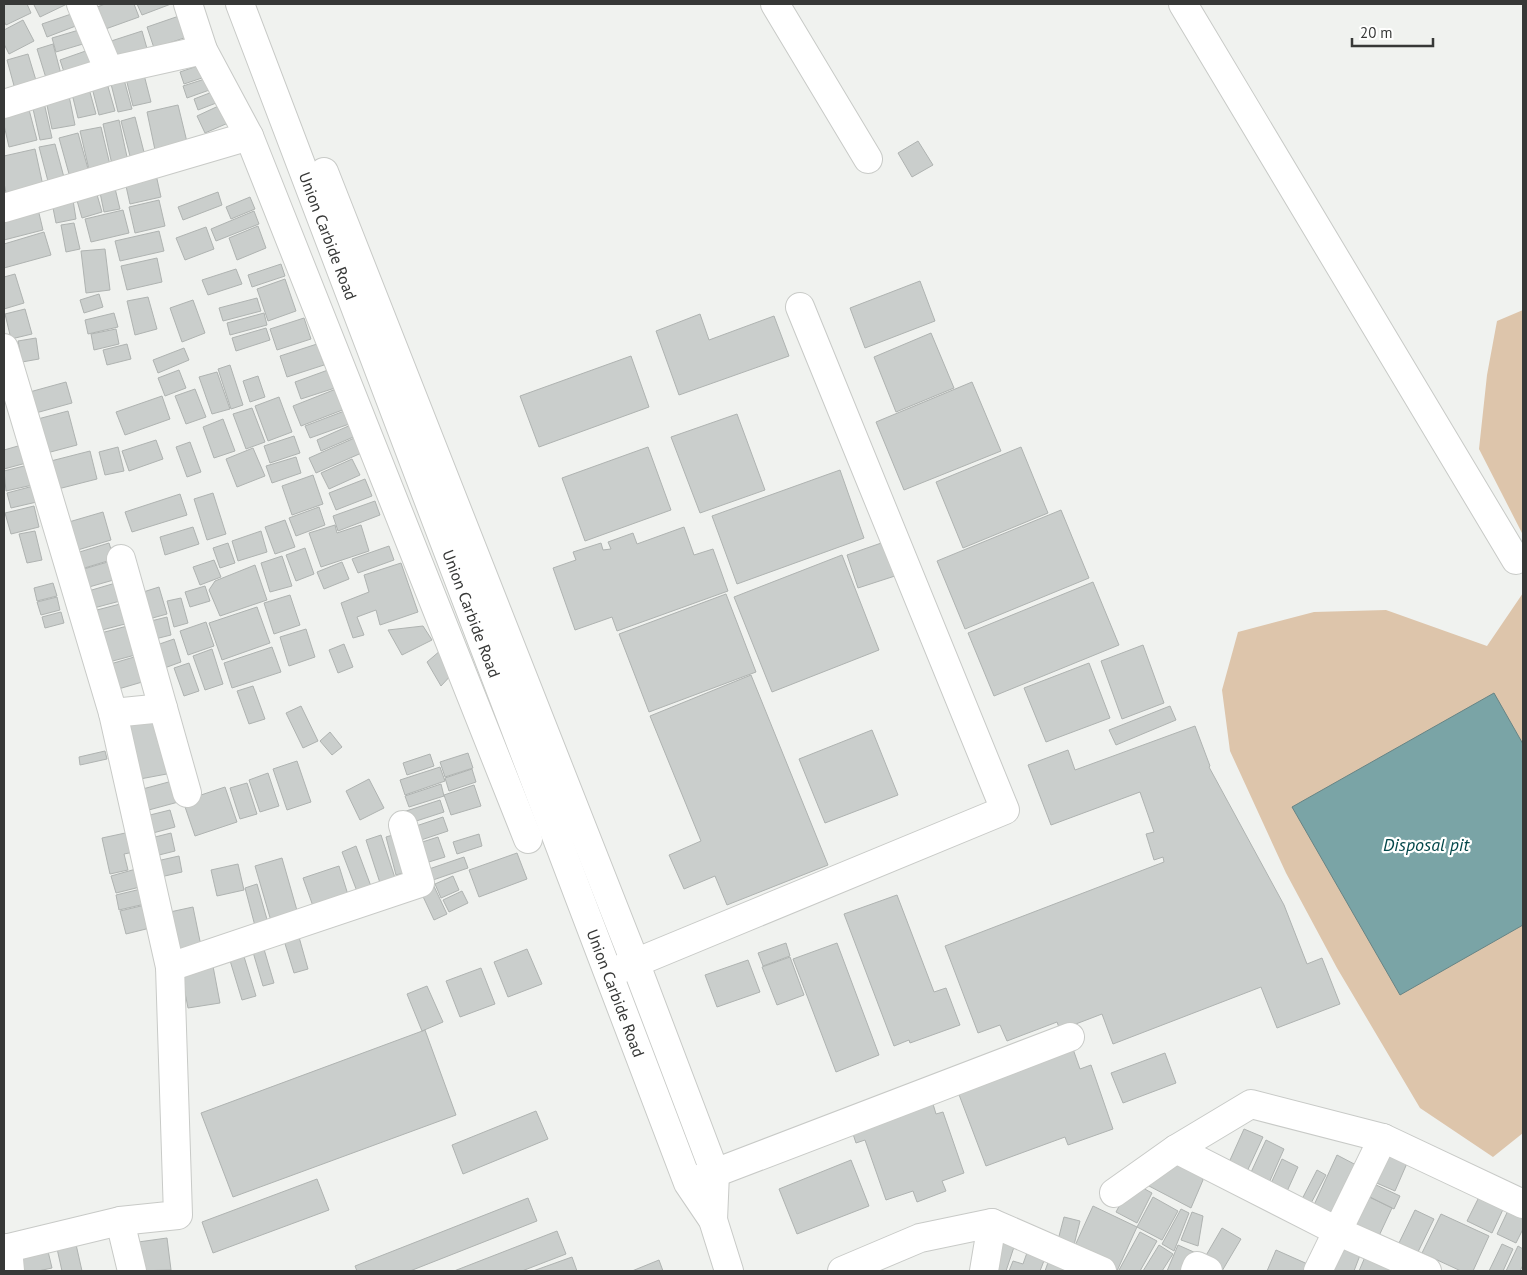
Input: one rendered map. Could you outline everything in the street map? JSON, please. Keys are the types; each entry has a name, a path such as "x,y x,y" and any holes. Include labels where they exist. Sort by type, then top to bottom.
{"street":[{"path":"81,4 109,71"},
{"path":"188,4 203,50 249,136 528,838"},
{"name":"Union Carbide Road","path":"240,4 610,973 688,1183 714,1220 729,1271"},
{"name":"Union Carbide Road","path":"259,4 716,1173 714,1220"},
{"path":"775,4 868,159"},
{"path":"1183,4 1516,560"},
{"path":"4,104 109,71 203,50"},
{"path":"4,208 249,136"},
{"path":"610,973 1005,810 800,307"},
{"path":"4,348 113,713 170,967 178,1215 120,1222 7,1256"},
{"path":"121,560 187,793"},
{"path":"113,713 163,708"},
{"path":"170,967 420,883 403,825"},
{"path":"688,1183 1070,1037"},
{"path":"1114,1193 1176,1149 1251,1104 1383,1138 1523,1204"},
{"path":"1318,1271 1383,1138"},
{"path":"1176,1149 1337,1231 1427,1271"},
{"path":"120,1222 132,1271"},
{"path":"984,1271 992,1223"},
{"path":"842,1271 920,1238 992,1223 1102,1271"},
{"path":"1195,1271 1197,1266 1208,1271"}],"shaded area":[{"path":"1523,310 1523,535 1479,449 1487,375 1497,321"},
{"path":"1523,593 1523,1133 1493,1157 1420,1108 1337,968 1286,873 1230,751 1222,690 1238,632 1314,612 1386,610 1487,646"}],"water":[{"name":"Disposal pit","path":"1494,693 1523,744 1523,925 1400,995 1292,807"}],"building":[{"path":"4,4 27,4 31,13 6,25 4,21"},
{"path":"67,4 40,17 34,5"},
{"path":"105,4 134,4 139,17 100,31 92,9"},
{"path":"137,4 171,4 142,15"},
{"path":"77,12 81,24 47,37 42,24"},
{"path":"179,16 187,37 154,48 147,27"},
{"path":"23,20 34,41 9,54 4,44 4,30"},
{"path":"89,27 93,41 56,52 52,38"},
{"path":"142,31 148,52 109,65 102,44"},
{"path":"53,44 61,74 46,78 37,49"},
{"path":"97,47 102,64 65,75 60,60"},
{"path":"28,54 38,87 16,93 7,60"},
{"path":"206,63 211,75 184,84 180,72"},
{"path":"142,67 151,102 133,106 124,71"},
{"path":"122,72 132,109 118,112 109,76"},
{"path":"105,76 115,111 99,115 90,80"},
{"path":"211,77 215,88 187,98 183,86"},
{"path":"88,85 96,114 78,118 71,90"},
{"path":"220,89 224,100 198,110 194,99"},
{"path":"68,91 75,125 52,129 45,96"},
{"path":"43,98 52,138 40,140 31,100"},
{"path":"27,102 37,140 9,147 4,125 4,108"},
{"path":"227,102 235,120 205,133 197,116"},
{"path":"178,105 187,142 155,150 147,112"},
{"path":"135,117 145,156 131,160 121,121"},
{"path":"119,120 129,166 113,169 103,124"},
{"path":"101,127 111,169 90,174 80,131"},
{"path":"78,133 90,176 71,181 59,138"},
{"path":"918,141 933,165 912,177 898,153"},
{"path":"55,144 65,181 49,185 39,147"},
{"path":"35,149 45,195 8,203 4,183 4,156"},
{"path":"155,170 161,197 130,204 124,177"},
{"path":"113,180 120,209 104,212 98,183"},
{"path":"94,184 102,212 82,218 74,190"},
{"path":"218,192 222,205 183,220 178,207"},
{"path":"72,194 76,219 56,223 51,198"},
{"path":"250,197 255,209 231,219 226,207"},
{"path":"159,200 165,226 135,233 129,207"},
{"path":"37,205 43,230 4,240 4,214"},
{"path":"123,210 129,233 91,242 85,219"},
{"path":"254,211 259,224 216,241 211,229"},
{"path":"74,223 80,249 66,252 61,225"},
{"path":"258,226 266,248 237,260 229,238"},
{"path":"206,227 214,249 185,260 176,238"},
{"path":"159,231 164,251 120,261 115,241"},
{"path":"44,232 51,255 4,268 4,244"},
{"path":"105,249 110,290 86,293 81,251"},
{"path":"157,258 162,282 127,290 121,266"},
{"path":"281,264 285,276 252,287 248,275"},
{"path":"236,269 242,284 208,295 202,280"},
{"path":"15,274 24,303 4,309 4,277"},
{"path":"285,279 296,311 268,321 257,289"},
{"path":"920,281 935,321 865,348 850,308"},
{"path":"99,294 103,307 84,313 80,300"},
{"path":"148,297 157,329 135,335 127,301"},
{"path":"257,298 261,311 223,321 219,308"},
{"path":"193,300 205,333 182,342 170,308"},
{"path":"25,309 32,334 11,339 5,314"},
{"path":"114,313 118,327 88,334 85,320"},
{"path":"264,313 267,325 230,335 227,323"},
{"path":"700,314 709,340 774,316 789,356 679,395 656,331"},
{"path":"304,318 311,339 277,350 270,329"},
{"path":"266,328 270,340 236,351 232,338"},
{"path":"116,329 119,344 94,350 91,334"},
{"path":"931,333 954,388 896,412 874,357"},
{"path":"36,338 39,359 22,362 18,341"},
{"path":"127,344 131,359 107,365 103,350"},
{"path":"317,344 324,365 287,377 280,356"},
{"path":"184,348 189,360 158,373 153,360"},
{"path":"631,356 649,407 539,447 520,396"},
{"path":"230,365 243,405 231,409 218,369"},
{"path":"179,370 186,388 165,396 158,378"},
{"path":"328,370 335,388 301,399 295,382"},
{"path":"217,372 230,409 212,414 199,377"},
{"path":"258,376 265,397 250,402 243,381"},
{"path":"66,382 72,403 32,414 26,393"},
{"path":"972,382 1001,451 904,490 876,422"},
{"path":"195,389 206,417 186,424 175,396"},
{"path":"336,389 345,409 301,426 293,406"},
{"path":"162,396 170,419 125,435 116,412"},
{"path":"279,397 292,432 268,441 255,406"},
{"path":"252,408 265,442 246,449 233,414"},
{"path":"347,410 352,423 310,438 305,426"},
{"path":"68,411 77,445 43,454 34,420"},
{"path":"737,414 765,490 700,513 671,437"},
{"path":"223,419 235,451 214,458 203,427"},
{"path":"353,424 358,435 321,451 317,440"},
{"path":"294,436 300,453 270,463 264,446"},
{"path":"359,436 366,451 316,473 309,458"},
{"path":"156,440 163,459 129,471 122,451"},
{"path":"190,442 201,472 187,477 176,447"},
{"path":"25,444 30,462 4,469 4,450"},
{"path":"118,447 124,471 105,475 99,452"},
{"path":"648,447 671,510 585,541 562,478"},
{"path":"1021,447 1048,513 963,548 936,482"},
{"path":"253,448 265,476 237,487 226,459"},
{"path":"90,451 97,479 54,490 47,462"},
{"path":"296,457 301,473 272,483 266,466"},
{"path":"352,459 360,475 329,489 321,473"},
{"path":"32,464 37,484 6,491 4,471"},
{"path":"840,470 864,538 737,584 712,516"},
{"path":"313,475 323,504 292,515 282,486"},
{"path":"365,479 372,496 336,510 329,493"},
{"path":"37,485 41,501 11,508 7,493"},
{"path":"213,493 226,534 207,540 194,499"},
{"path":"180,494 187,515 132,532 125,512"},
{"path":"375,501 380,515 338,531 333,516"},
{"path":"34,506 39,527 11,534 5,513"},
{"path":"319,507 325,525 296,536 289,518"},
{"path":"1061,510 1089,578 965,629 937,561"},
{"path":"103,512 111,540 71,552 62,524"},
{"path":"285,520 295,547 275,554 265,527"},
{"path":"335,525 337,533 361,525 369,551 321,567 309,533"},
{"path":"193,527 199,544 165,555 160,537"},
{"path":"684,527 694,555 713,549 728,591 617,631 612,617 575,630 553,568 576,560 573,552 601,543 603,550 611,549 608,542 633,533 637,544"},
{"path":"35,531 42,560 27,563 19,534"},
{"path":"261,531 267,552 238,561 232,541"},
{"path":"887,541 898,575 858,588 847,555"},
{"path":"109,543 114,559 78,570 73,554"},
{"path":"228,543 235,563 220,568 213,548"},
{"path":"389,546 394,560 358,573 352,559"},
{"path":"305,548 314,574 296,581 286,555"},
{"path":"842,555 879,650 772,692 734,597"},
{"path":"282,556 292,586 270,592 261,563"},
{"path":"214,560 221,577 200,585 193,567"},
{"path":"111,561 117,579 82,589 77,571"},
{"path":"342,562 349,579 324,589 317,572"},
{"path":"401,563 418,612 380,625 376,610 357,617 364,635 353,638 341,603 369,592 364,575"},
{"path":"255,565 267,600 220,616 209,590 215,581"},
{"path":"119,582 124,600 90,609 85,592"},
{"path":"1093,582 1119,645 994,696 968,633"},
{"path":"53,583 57,596 37,601 34,588"},
{"path":"205,586 210,601 190,607 185,592"},
{"path":"159,587 167,614 142,621 134,595"},
{"path":"726,594 756,672 649,712 619,634"},
{"path":"290,595 300,625 274,634 264,603"},
{"path":"57,597 60,610 41,615 37,602"},
{"path":"181,598 188,623 174,627 167,601"},
{"path":"124,603 129,623 98,631 93,611"},
{"path":"257,607 270,643 222,660 209,623"},
{"path":"61,612 64,623 45,628 42,617"},
{"path":"167,617 171,635 147,641 143,623"},
{"path":"206,622 214,646 188,655 180,631"},
{"path":"131,625 139,654 109,662 101,633"},
{"path":"423,626 432,640 402,655 388,630"},
{"path":"306,629 315,657 289,666 280,637"},
{"path":"174,639 181,662 159,670 151,647"},
{"path":"344,644 353,667 338,673 329,650"},
{"path":"1143,645 1164,703 1122,719 1101,661"},
{"path":"272,647 281,672 232,688 224,663"},
{"path":"212,649 223,684 205,690 193,656"},
{"path":"441,650 454,672 441,686 427,662"},
{"path":"141,655 149,680 115,690 107,665"},
{"path":"189,663 199,691 184,696 174,668"},
{"path":"1089,663 1110,718 1046,742 1024,688"},
{"path":"751,675 828,865 727,905 715,876 684,889 669,855 701,841 650,716"},
{"path":"253,686 265,719 249,724 237,691"},
{"path":"301,706 318,741 303,748 286,713"},
{"path":"1170,706 1176,720 1116,745 1109,730"},
{"path":"161,719 172,773 140,779 130,725"},
{"path":"1195,726 1209,767 1284,905 1307,964 1322,958 1340,1004 1277,1028 1261,987 1113,1044 1102,1014 1060,1030 1057,1022 1007,1041 1000,1025 978,1033 945,946 1164,862 1163,857 1154,860 1146,834 1154,832 1140,792 1051,825 1028,765 1068,750 1075,770"},
{"path":"872,730 898,795 825,823 799,759"},
{"path":"330,732 342,747 332,755 320,741"},
{"path":"105,751 107,759 80,765 79,757"},
{"path":"468,753 473,768 445,777 440,762"},
{"path":"430,754 434,766 407,775 403,763"},
{"path":"297,761 311,802 287,810 273,769"},
{"path":"440,767 445,781 405,795 400,780"},
{"path":"472,769 476,782 449,791 445,778"},
{"path":"268,773 279,806 260,812 249,780"},
{"path":"369,779 384,808 360,820 346,791"},
{"path":"176,780 182,801 145,811 139,790"},
{"path":"247,783 257,814 240,819 230,788"},
{"path":"441,784 444,796 409,807 405,796"},
{"path":"474,785 481,806 451,815 444,795"},
{"path":"225,787 237,822 195,836 183,801"},
{"path":"440,800 444,812 404,825 400,813"},
{"path":"170,810 175,827 142,836 138,818"},
{"path":"443,817 448,831 412,843 407,829"},
{"path":"130,832 134,852 124,854 128,870 110,874 102,838"},
{"path":"403,832 414,870 396,875 386,837"},
{"path":"171,833 175,851 147,858 143,840"},
{"path":"479,834 482,846 457,854 453,842"},
{"path":"381,835 396,881 381,886 366,840"},
{"path":"438,837 445,857 419,865 413,845"},
{"path":"356,846 372,889 358,894 342,852"},
{"path":"517,853 527,879 479,897 469,870"},
{"path":"179,856 182,872 152,879 148,863"},
{"path":"464,857 468,868 433,880 429,869"},
{"path":"282,858 298,914 271,921 255,866"},
{"path":"238,864 244,890 217,896 211,870"},
{"path":"339,866 349,898 314,909 303,878"},
{"path":"136,869 140,887 116,893 111,876"},
{"path":"453,876 459,890 441,898 435,884"},
{"path":"432,882 447,914 434,920 419,888"},
{"path":"257,884 268,923 255,926 245,888"},
{"path":"141,889 145,904 119,910 116,895"},
{"path":"462,891 468,903 449,912 443,900"},
{"path":"897,895 934,992 946,988 960,1025 910,1043 909,1040 894,1046 844,914"},
{"path":"145,905 150,928 126,934 120,911"},
{"path":"193,907 201,946 179,951 170,912"},
{"path":"297,930 308,969 294,973 282,934"},
{"path":"261,939 274,983 263,986 250,942"},
{"path":"786,943 790,956 763,966 758,953"},
{"path":"837,943 879,1055 836,1072 793,959"},
{"path":"527,949 542,984 508,997 494,962"},
{"path":"242,950 256,996 242,1000 228,954"},
{"path":"790,957 804,995 777,1005 762,967"},
{"path":"748,960 760,992 717,1007 705,975"},
{"path":"212,961 220,1003 188,1008 180,967"},
{"path":"481,968 495,1004 460,1017 446,981"},
{"path":"427,986 443,1022 422,1031 407,994"},
{"path":"425,1030 456,1115 233,1197 201,1113"},
{"path":"1073,1049 1080,1069 1091,1065 1113,1129 1068,1145 1065,1137 986,1166 958,1092"},
{"path":"1165,1053 1176,1083 1123,1103 1111,1073"},
{"path":"933,1104 936,1114 943,1112 964,1173 942,1181 946,1191 917,1202 913,1191 886,1200 865,1140 856,1143 852,1131"},
{"path":"536,1111 548,1139 463,1174 452,1145"},
{"path":"1244,1129 1263,1137 1244,1178 1226,1169"},
{"path":"1266,1140 1284,1149 1265,1192 1246,1183"},
{"path":"1385,1151 1408,1161 1395,1191 1372,1181"},
{"path":"1337,1155 1358,1166 1335,1216 1314,1205"},
{"path":"1282,1159 1298,1167 1284,1198 1268,1190"},
{"path":"851,1160 869,1206 797,1234 779,1189"},
{"path":"1192,1161 1203,1180 1191,1208 1149,1186 1161,1162"},
{"path":"1317,1170 1326,1175 1309,1207 1300,1203"},
{"path":"317,1179 329,1210 213,1253 202,1222"},
{"path":"1132,1182 1152,1193 1137,1223 1116,1212"},
{"path":"1374,1184 1400,1196 1394,1209 1368,1196"},
{"path":"1482,1191 1506,1203 1492,1233 1467,1221"},
{"path":"1365,1195 1392,1208 1378,1238 1351,1225"},
{"path":"1153,1197 1178,1211 1162,1240 1137,1227"},
{"path":"528,1198 537,1221 410,1271 357,1271 355,1266"},
{"path":"1512,1202 1523,1207 1523,1229 1516,1243 1497,1234"},
{"path":"1093,1206 1137,1227 1117,1271 1073,1250"},
{"path":"1181,1209 1189,1213 1174,1251 1162,1244"},
{"path":"1415,1210 1434,1219 1417,1254 1398,1245"},
{"path":"1192,1212 1203,1216 1198,1246 1181,1240"},
{"path":"1441,1214 1489,1236 1473,1271 1461,1271 1422,1253"},
{"path":"1064,1217 1080,1221 1074,1245 1058,1240"},
{"path":"1222,1228 1241,1239 1222,1271 1213,1271 1201,1264"},
{"path":"557,1231 566,1254 522,1271 454,1271"},
{"path":"1140,1232 1157,1241 1140,1271 1119,1270"},
{"path":"995,1233 1016,1241 1006,1271 988,1271"},
{"path":"167,1238 171,1270 136,1271 131,1243"},
{"path":"75,1240 82,1271 62,1271 56,1244"},
{"path":"1335,1240 1362,1250 1354,1271 1322,1271"},
{"path":"1502,1244 1513,1249 1503,1271 1489,1271"},
{"path":"1159,1245 1173,1254 1162,1271 1143,1271"},
{"path":"1178,1245 1196,1253 1188,1271 1167,1271"},
{"path":"1518,1246 1523,1249 1523,1265 1520,1271 1506,1271"},
{"path":"47,1247 52,1268 38,1271 16,1271 12,1254"},
{"path":"1029,1247 1047,1253 1040,1271 1009,1271 1013,1261 1023,1264"},
{"path":"1276,1250 1312,1266 1310,1271 1267,1271"},
{"path":"1368,1250 1393,1261 1388,1271 1359,1271"},
{"path":"1051,1254 1081,1271 1045,1271"},
{"path":"572,1257 577,1271 533,1271"},
{"path":"659,1260 663,1271 632,1271"}]}
